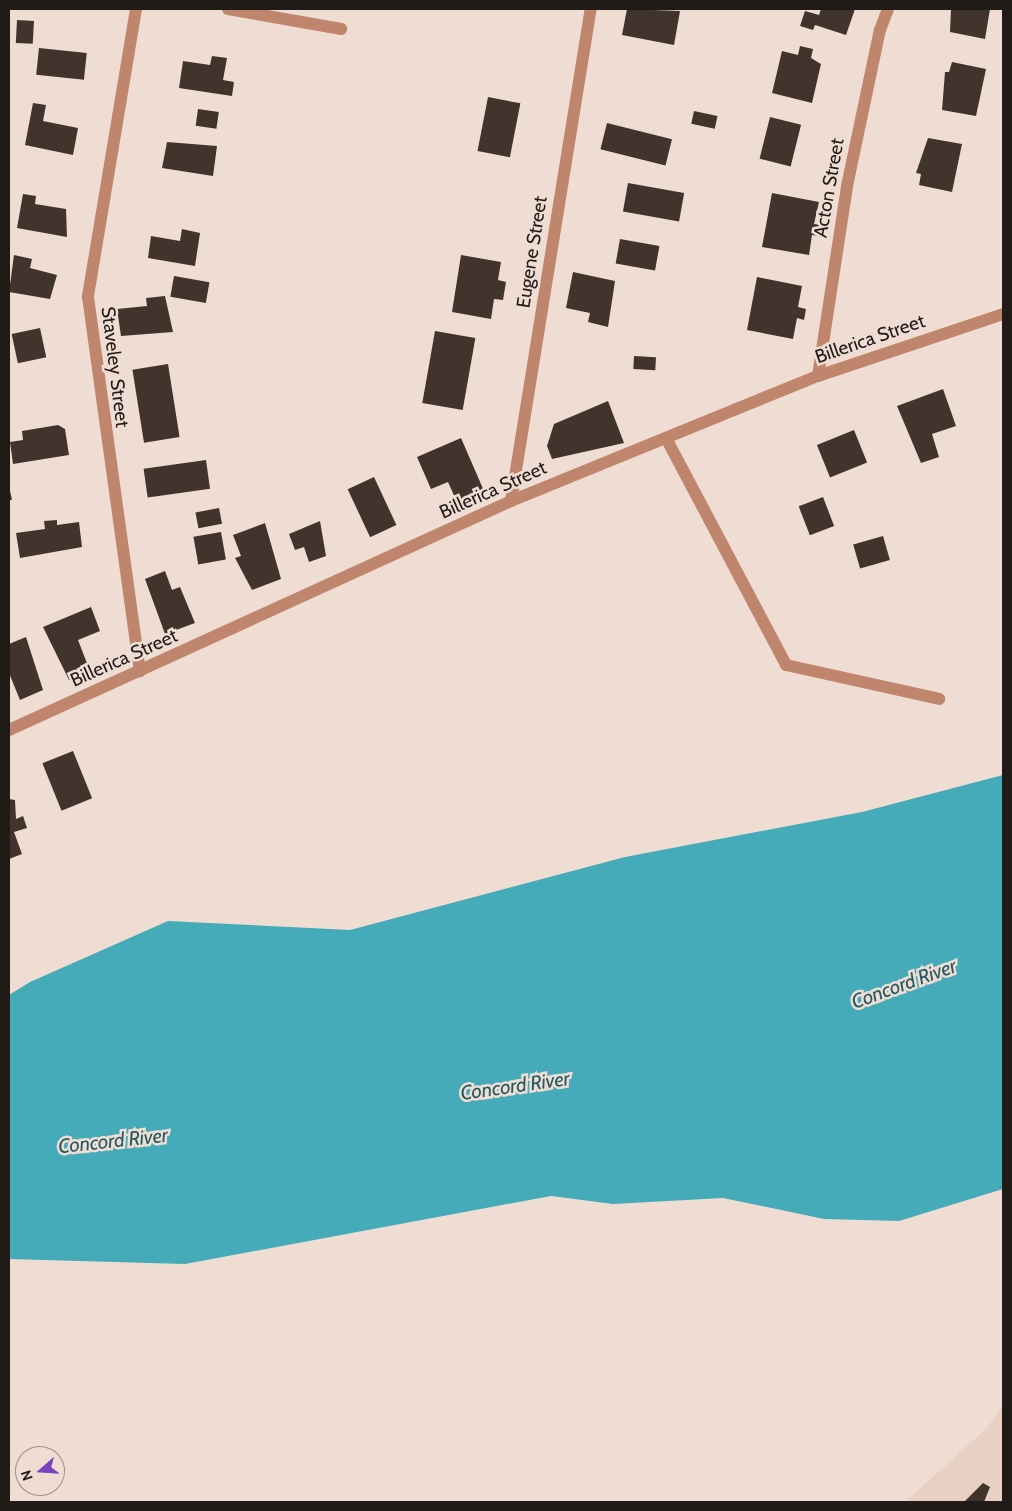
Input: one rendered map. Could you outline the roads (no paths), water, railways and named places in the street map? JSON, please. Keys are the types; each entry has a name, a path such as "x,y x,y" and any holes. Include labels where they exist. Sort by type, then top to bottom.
{"street":[{"name":"Staveley Street","path":"136,9 88,297 140,671"},
{"path":"228,9 341,29"},
{"name":"Eugene Street","path":"511,501 591,9"},
{"name":"Acton Street","path":"818,376 847,186 880,30 888,9"},
{"name":"Billerica Street","path":"9,730 511,501 818,376 1003,314"},
{"path":"666,438 786,665 939,699"}],"water":[{"name":"Concord River","path":"1003,775 1003,1189 899,1221 824,1219 723,1198 613,1204 551,1196 185,1264 9,1259 9,995 30,982 168,921 350,930 625,857 862,812"}]}
